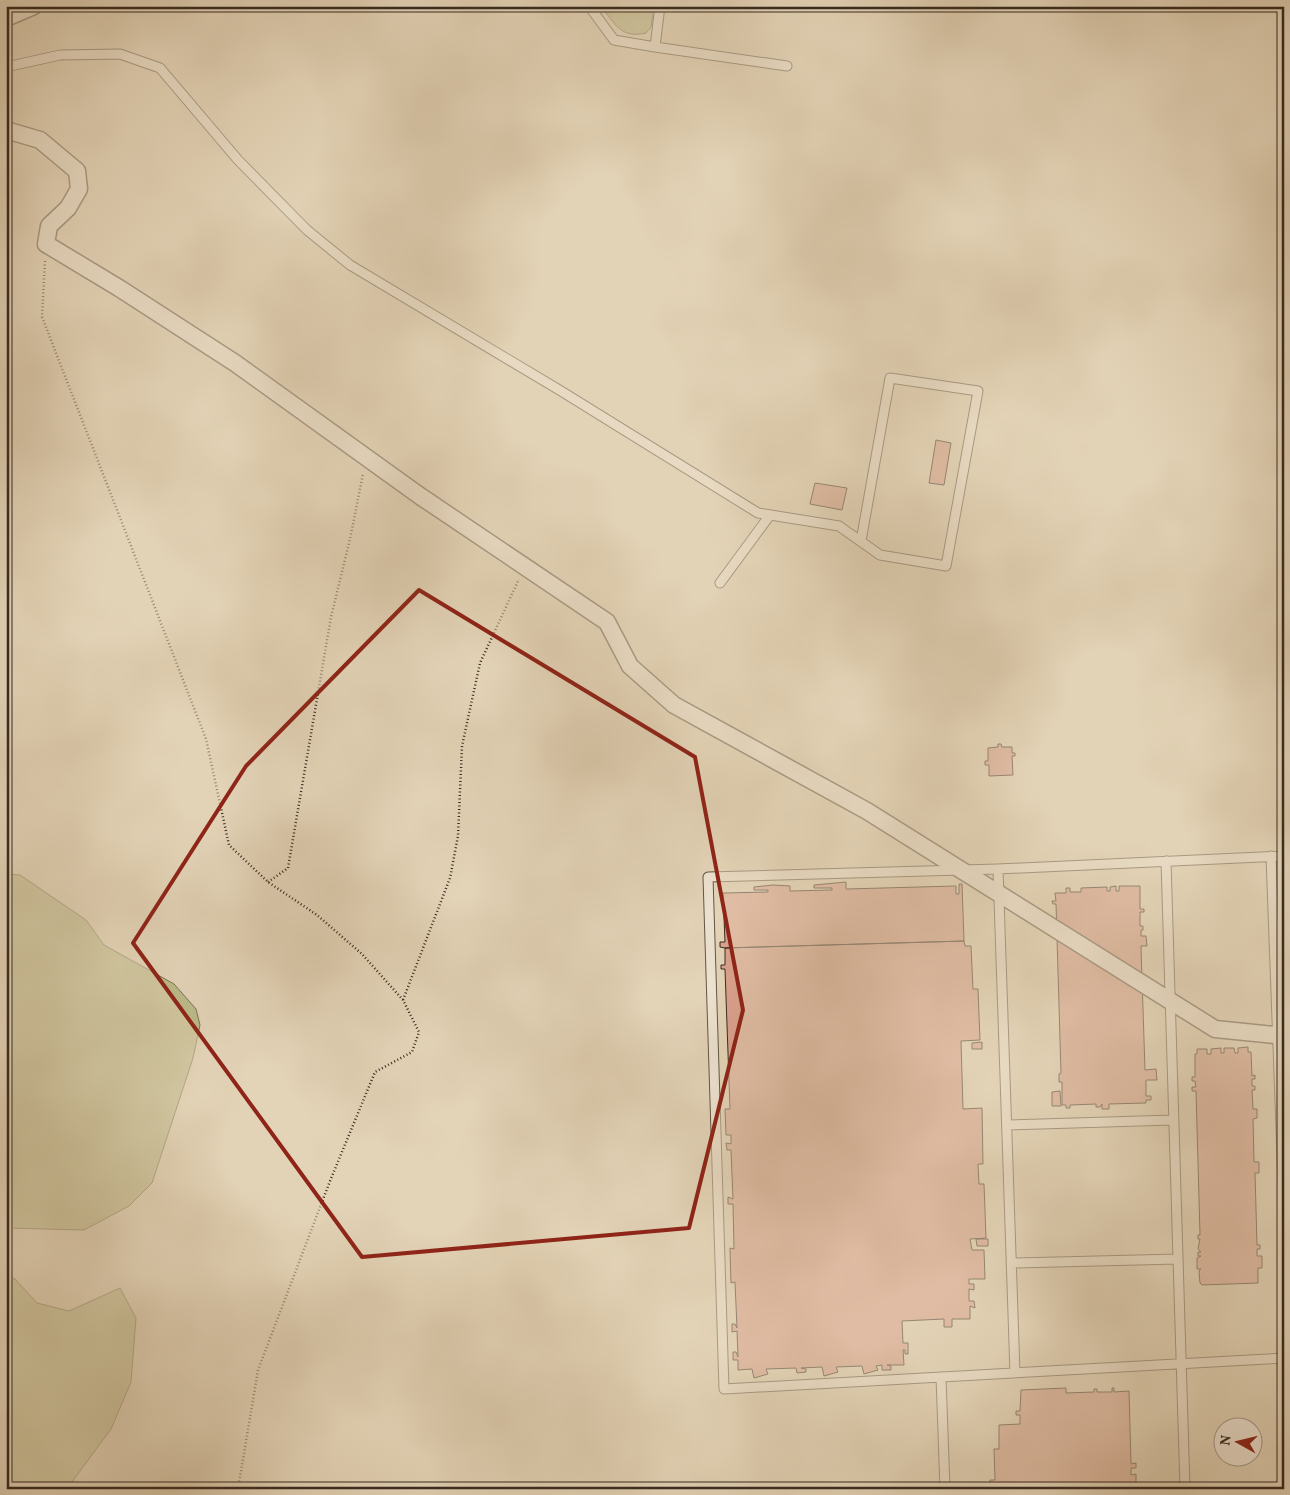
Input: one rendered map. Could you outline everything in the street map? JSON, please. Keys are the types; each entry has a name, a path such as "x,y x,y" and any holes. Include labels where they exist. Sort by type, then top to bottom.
{"street":[{"path":"6,18 34,6"},
{"path":"6,130 40,140 77,171 79,189 68,208 49,226 46,244 119,288 235,363 366,457 607,622 630,666 674,705 867,811 1215,1029 1284,1036"}],"lane":[{"path":"590,6 614,40 655,48 787,66"},
{"path":"655,48 660,6"},
{"path":"6,66 60,55 120,54 160,68 238,160 307,230 350,266 561,391 758,513 839,526 880,554 946,566 978,391 890,378 861,541"},
{"path":"720,583 770,515"},
{"path":"1271,856 1284,1210"},
{"path":"1284,856 998,869 708,877 724,1389 1284,1358"},
{"path":"1166,861 1185,1489"},
{"path":"998,869 1015,1373"},
{"path":"1007,1125 1173,1120"},
{"path":"1011,1263 1178,1259"},
{"path":"941,1377 945,1489"}],"path":[{"path":"46,244 42,317 206,739 229,846 268,882 317,915 362,954 403,1000 419,1032 412,1052 375,1072 330,1181 258,1370 238,1489"},
{"path":"268,882 288,868 330,617 350,539 366,457"},
{"path":"403,1000 450,878 458,836 462,746 480,663 525,566"}],"highlighted area":[{"path":"419,590 695,757 743,1010 689,1228 362,1257 133,943 246,766"}],"shaded area":[{"path":"601,6 654,6 651,27 646,33 630,34 624,32"},
{"path":"6,874 20,875 86,920 104,945 174,984 196,1009 200,1025 193,1058 152,1183 129,1206 84,1230 6,1228"},
{"path":"6,1276 15,1279 37,1303 69,1311 120,1288 136,1318 131,1382 111,1429 72,1482 59,1489 6,1489"}],"building":[{"path":"936,440 951,443 944,485 929,483"},
{"path":"815,483 847,488 842,510 810,504"},
{"path":"998,744 1001,744 1002,747 1012,747 1012,753 1015,753 1015,756 1012,756 1013,775 989,776 989,765 985,765 985,761 988,761 988,748 998,747"},
{"path":"846,882 846,889 956,886 956,894 959,894 959,884 962,884 964,941 720,947 720,942 725,942 723,893 768,892 768,890 754,890 754,887 773,885 790,886 790,891 832,890 832,888 814,888 814,885"},
{"path":"1116,886 1116,891 1119,891 1119,886 1140,886 1140,909 1144,909 1144,912 1140,912 1140,926 1143,926 1141,936 1146,936 1147,946 1141,946 1145,1070 1156,1069 1157,1080 1146,1080 1146,1096 1151,1096 1151,1100 1146,1100 1146,1103 1109,1104 1109,1109 1102,1109 1102,1104 1100,1107 1096,1107 1096,1104 1070,1105 1070,1108 1066,1108 1066,1105 1062,1105 1062,1082 1059,1082 1059,1074 1061,1073 1056,904 1053,904 1052,901 1056,901 1055,893 1066,893 1066,888 1070,888 1070,892 1081,892 1081,888 1107,887 1107,891 1110,891 1110,887"},
{"path":"964,941 965,946 971,946 973,989 978,989 980,1040 961,1041 963,1109 982,1108 983,1164 978,1164 979,1184 984,1184 986,1238 970,1239 972,1250 984,1250 985,1279 969,1279 969,1284 974,1284 974,1290 969,1289 969,1301 974,1301 975,1308 970,1306 970,1319 952,1319 952,1327 944,1327 944,1319 902,1321 903,1343 908,1343 908,1354 905,1354 905,1350 903,1350 904,1365 887,1365 891,1366 891,1370 882,1370 882,1365 876,1366 878,1370 864,1374 862,1366 836,1367 838,1372 824,1376 822,1367 801,1368 806,1369 806,1372 797,1373 796,1368 766,1369 768,1374 754,1378 752,1369 738,1370 738,1360 733,1360 733,1352 736,1352 738,1357 737,1331 732,1332 732,1324 735,1324 737,1328 735,1282 731,1283 730,1248 734,1249 733,1204 728,1204 728,1197 733,1199 731,1150 727,1150 726,1143 731,1144 731,1135 726,1135 725,1109 730,1109 725,969 721,969 721,965 725,965 725,948"},
{"path":"982,1042 982,1049 972,1049 972,1043"},
{"path":"1248,1047 1248,1052 1251,1052 1252,1076 1255,1075 1255,1079 1252,1079 1252,1086 1255,1086 1255,1090 1252,1090 1253,1109 1257,1109 1257,1118 1253,1119 1254,1162 1259,1162 1259,1173 1255,1173 1257,1245 1260,1245 1260,1249 1257,1249 1257,1256 1262,1256 1262,1268 1258,1268 1258,1283 1202,1285 1200,1283 1199,1271 1201,1269 1197,1269 1197,1258 1201,1256 1198,1256 1198,1252 1201,1252 1198,1249 1200,1239 1198,1239 1198,1235 1200,1235 1196,1091 1192,1091 1192,1087 1196,1087 1195,1081 1192,1081 1192,1077 1195,1077 1195,1054 1197,1054 1197,1049 1207,1049 1207,1054 1211,1054 1211,1049 1221,1048 1221,1053 1224,1053 1224,1048 1234,1048 1235,1053 1238,1053 1238,1048"},
{"path":"1060,1091 1061,1106 1052,1106 1052,1092"},
{"path":"976,1239 988,1239 988,1246 977,1246"},
{"path":"1066,1388 1066,1393 1094,1392 1094,1389 1097,1389 1097,1392 1112,1392 1112,1388 1114,1388 1114,1392 1129,1391 1131,1464 1136,1463 1136,1468 1131,1468 1131,1475 1136,1474 1136,1484 1132,1485 1132,1488 1136,1489 990,1489 990,1480 995,1480 994,1449 999,1449 999,1425 1020,1424 1020,1415 1016,1415 1016,1411 1020,1411 1021,1390"}]}
